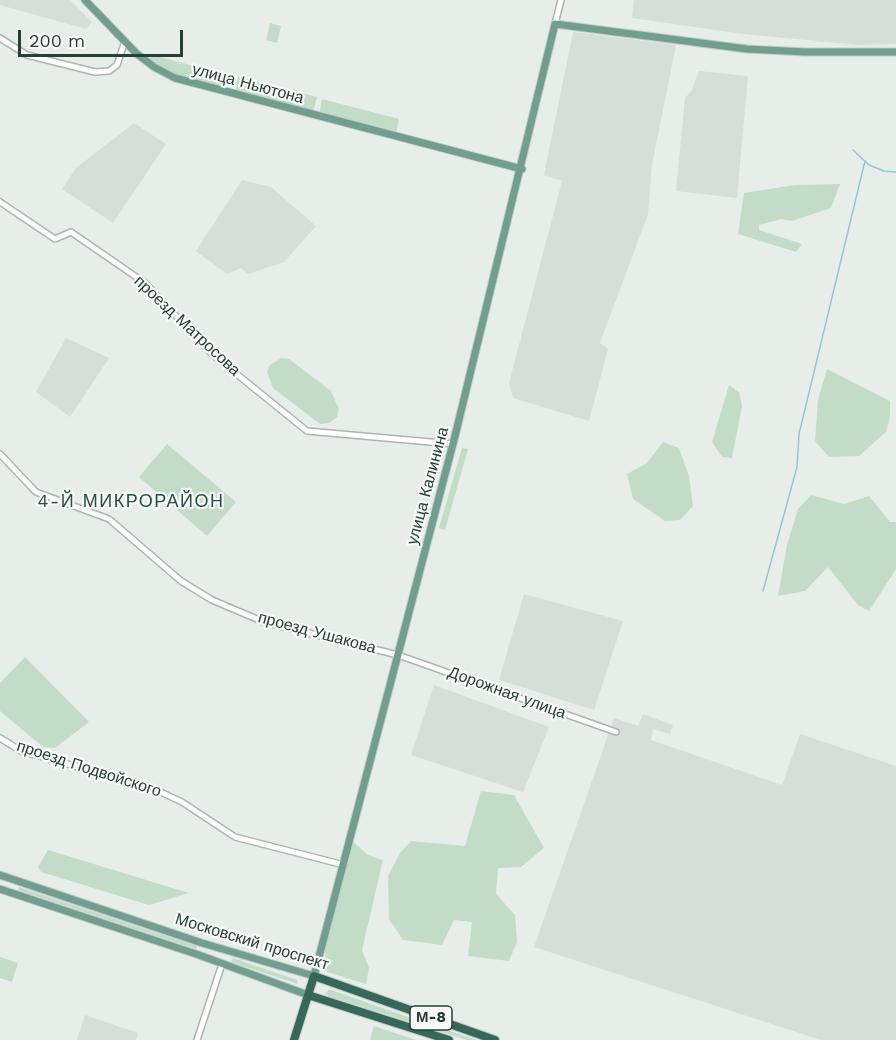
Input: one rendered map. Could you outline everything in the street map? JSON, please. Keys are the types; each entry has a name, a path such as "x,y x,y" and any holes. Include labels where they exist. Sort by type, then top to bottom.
{"highway":[{"path":"294,1040 314,976"},
{"name":"Московский проспект","path":"314,976 495,1040"},
{"name":"Московский проспект","path":"308,995 449,1040"}],"main road":[{"name":"улица Ньютона","path":"85,0 154,67 175,78 522,169"},
{"path":"555,24 747,49 806,52 896,52"},
{"name":"улица Калинина","path":"314,976 453,444 522,169 555,24"},
{"name":"Московский проспект","path":"0,876 227,951 314,976"},
{"name":"Московский проспект","path":"0,889 198,955 308,995"},
{"path":"198,955 202,943"},
{"path":"222,964 227,951"}],"street":[{"name":"улица Калинина","path":"555,24 561,0"},
{"path":"0,38 27,55 95,72 109,71 117,65 125,40"},
{"name":"проезд Матросова","path":"0,202 55,239 71,232 145,284 213,355 308,431 453,444"},
{"name":"проезд Ушакова","path":"0,454 36,492 109,519 181,581 212,600 264,622 398,655"},
{"name":"Дорожная улица","path":"398,655 616,732"},
{"name":"проезд Подвойского","path":"0,738 21,751 150,787 182,801 235,837 344,866"},
{"path":"197,1040 222,964"}],"shaded area":[{"path":"0,0 70,0 92,22 86,29 0,5"},
{"path":"634,0 896,0 896,44 859,45 743,34 632,18"},
{"path":"573,32 676,45 652,164 648,214 600,343 608,349 589,421 513,398 509,383 562,181 544,175"},
{"path":"699,71 748,76 737,198 676,191 685,98 692,90"},
{"path":"134,123 166,144 113,223 62,189 76,168"},
{"path":"242,180 271,187 316,226 284,262 248,274 241,268 227,274 196,251"},
{"path":"66,338 109,358 70,417 36,392"},
{"path":"524,594 623,621 594,710 499,680"},
{"path":"434,685 549,727 523,792 411,755"},
{"path":"643,714 673,725 670,734 653,729 651,740 782,785 800,734 896,766 896,1040 821,1040 534,947 614,718 638,726"},
{"path":"85,1015 138,1033 136,1040 77,1040"}],"green space":[{"path":"270,23 281,26 277,43 266,40"},
{"path":"152,55 229,75 224,88 172,74 149,61"},
{"path":"238,77 317,97 313,113 236,92"},
{"path":"322,99 399,119 396,133 319,114"},
{"path":"840,184 831,208 792,221 782,219 759,225 759,230 802,244 796,252 738,234 744,193 795,185"},
{"path":"281,358 289,359 331,391 339,409 337,417 329,423 320,424 273,388 267,372 270,365"},
{"path":"827,369 890,401 890,417 886,432 859,456 829,457 815,441 818,399"},
{"path":"729,385 739,392 742,406 732,458 722,457 712,442"},
{"path":"663,442 679,448 689,476 693,506 680,520 665,521 633,499 627,474 647,463"},
{"path":"167,444 236,502 207,536 139,477"},
{"path":"462,448 468,449 445,530 439,528"},
{"path":"811,495 844,504 869,496 890,522 896,522 896,569 869,611 858,605 828,567 805,591 778,596 787,545 798,509"},
{"path":"25,657 89,722 55,748 43,747 0,711 0,683"},
{"path":"481,791 514,795 544,848 521,867 498,868 496,894 515,915 517,942 509,961 468,956 472,922 454,920 442,945 403,940 389,919 388,876 400,853 411,841 465,846"},
{"path":"353,842 368,855 383,860 362,950 369,968 366,984 327,972 325,951"},
{"path":"48,850 189,893 149,905 41,872 38,867"},
{"path":"19,887 197,946 196,949 18,890"},
{"path":"0,957 18,963 12,982 0,978"},
{"path":"233,958 297,980 298,984 231,962"},
{"path":"329,989 477,1040 467,1040 331,997 325,994"},
{"path":"374,1026 416,1040 370,1040"}],"waterway":[{"path":"853,150 869,165 884,171 896,172"},
{"path":"763,591 797,467 799,434 865,161"}],"district":[{"name":"4-Й МИКРОРАЙОН","path":"131,502"}]}
